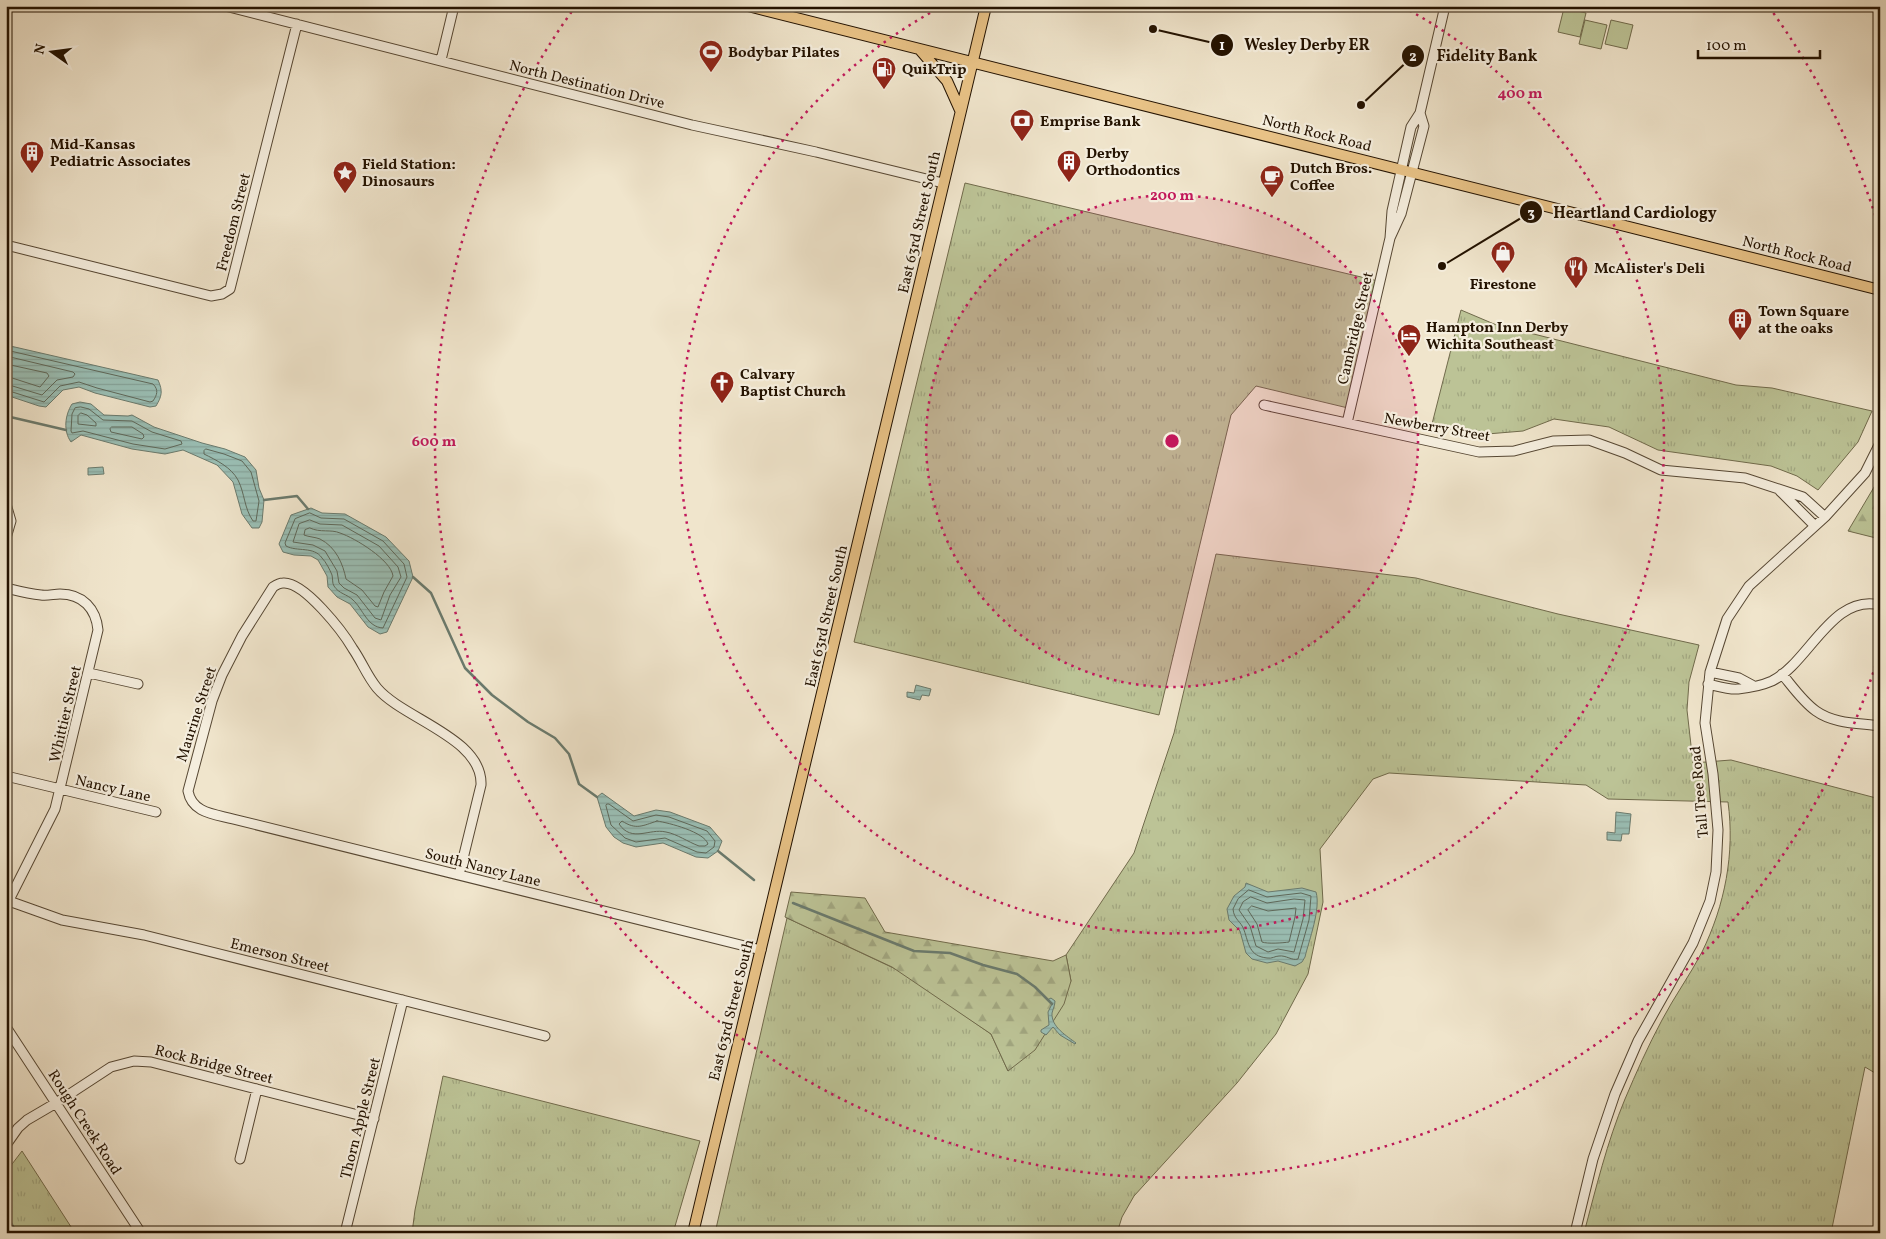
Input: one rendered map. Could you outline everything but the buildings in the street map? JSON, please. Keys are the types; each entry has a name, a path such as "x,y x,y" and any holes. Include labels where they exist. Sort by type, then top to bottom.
{"main road":[{"name":"North Rock Road","path":"748,6 972,64 1880,290"},
{"name":"East 63rd Street South","path":"692,1233 986,6"},
{"path":"922,51 947,81 960,110"}],"street":[{"name":"North Destination Drive","path":"225,6 692,125 799,148 943,183"},
{"path":"441,60 454,6"},
{"name":"Cambridge Street","path":"1347,423 1390,238 1392,211 1407,171 1411,127 1420,112 1445,6"},
{"name":"Freedom Street","path":"6,245 211,296 222,294 230,289 297,24"},
{"name":"Newberry Street","path":"1264,405 1479,452 1514,451 1553,441 1589,440 1625,453 1661,470 1745,478 1802,497 1825,517"},
{"name":"Tall Tree Road","path":"1576,1233 1593,1159 1615,1094 1638,1041 1693,943 1710,901 1716,872 1718,830 1713,774 1705,724 1710,672 1727,619 1749,586 1825,517 1865,473 1880,443"},
{"name":"Newberry Street","path":"1778,489 1815,526"},
{"path":"6,504 10,521 6,538"},
{"name":"Maurine Street","path":"199,810 191,802 188,791 189,783 219,684 242,636 258,609 273,587 284,583 295,586 330,618 347,639 371,680 384,696 460,746 476,763 480,770 481,785 459,875"},
{"name":"Whittier Street","path":"6,588 37,595 73,596 86,602 94,614 98,630 55,809 7,902"},
{"path":"1708,684 1737,689 1772,680 1789,669 1826,628 1847,610 1864,604 1880,605"},
{"path":"1710,672 1739,678 1752,685"},
{"path":"89,673 138,684"},
{"path":"1782,674 1811,707 1821,714 1840,721 1880,726"},
{"name":"Nancy Lane","path":"6,776 156,812"},
{"name":"South Nancy Lane","path":"199,810 761,950"},
{"name":"Emerson Street","path":"7,902 62,920 144,935 545,1036"},
{"name":"Thorn Apple Street","path":"345,1233 403,1000"},
{"name":"Rough Creek Road","path":"6,1027 141,1233"},
{"name":"Rock Bridge Street","path":"6,1145 18,1128 27,1120 111,1067 134,1060 151,1062 257,1088 374,1119"},
{"path":"240,1159 257,1088"}],"green space":[{"path":"1564,8 1586,13 1580,37 1558,32"},
{"path":"1585,20 1607,25 1601,49 1579,44"},
{"path":"1611,20 1633,25 1627,49 1605,44"},
{"path":"965,183 1378,281 1348,408 1256,386 1231,415 1159,715 854,642"},
{"path":"1461,310 1494,324 1736,385 1772,388 1872,411 1858,442 1818,490 1797,476 1771,466 1658,450 1609,427 1554,419 1523,431 1475,435 1432,424"},
{"path":"1880,477 1880,539 1848,531"},
{"path":"1216,554 1416,578 1558,614 1699,645 1689,682 1687,710 1693,763 1731,760 1880,799 1880,1076 1865,1067 1831,1233 1584,1233 1607,1148 1625,1099 1657,1030 1702,952 1717,916 1729,859 1730,821 1728,802 1608,799 1586,785 1389,773 1373,779 1320,849 1323,902 1308,974 1276,1034 1237,1083 1134,1196 1122,1217 1117,1233 715,1233 787,918 902,972 991,1034 1008,1071 1071,981 1066,955 1134,853 1174,733"},
{"path":"791,892 865,898 885,932 1053,961 1066,955 1071,981 1064,1004 1035,1050 1008,1071 991,1034 892,967 785,917"},
{"path":"443,1076 700,1141 673,1233 412,1233 415,1210"},
{"path":"22,1151 75,1233 6,1233 6,1226 11,1222 6,1214 6,1172"}],"water":[{"path":"6,345 158,380 161,387 161,396 156,406 150,407 79,387 63,390 46,407 39,406 6,395"},
{"path":"80,402 91,404 104,415 132,415 154,427 245,457 256,470 259,488 264,500 262,522 259,528 252,528 242,514 233,482 217,465 183,450 165,454 132,449 81,435 71,442 68,438 66,418 72,404"},
{"path":"103,467 104,474 88,475 88,468"},
{"path":"311,508 322,513 345,514 386,537 409,561 413,577 387,632 380,634 368,627 350,604 337,597 328,587 327,576 318,560 311,556 283,552 279,544 291,515"},
{"path":"916,685 931,689 929,696 922,695 920,700 907,697 907,692 914,693"},
{"path":"602,793 634,816 656,810 670,812 710,827 722,841 718,851 708,858 696,857 663,843 636,847 623,843 614,837 606,827 597,797"},
{"path":"1616,812 1631,814 1629,834 1622,834 1621,841 1607,840 1607,832 1615,833"},
{"path":"1246,883 1268,892 1302,888 1316,892 1316,916 1302,962 1295,966 1278,961 1267,963 1252,959 1246,953 1240,931 1229,920 1227,909 1234,896 1245,887"},
{"path":"1051,998 1055,1001 1052,1013 1054,1023 1075,1044 1060,1035 1053,1027 1046,1035 1041,1032 1041,1030 1049,1025 1048,1012 1052,1004 1047,1000"}],"waterway":[{"path":"6,416 66,430"},
{"path":"264,500 297,496 308,509"},
{"path":"413,577 431,593 465,668 492,695 528,722 555,738 569,754 579,784 597,797"},
{"path":"718,851 754,880"},
{"path":"793,903 914,951 950,953 983,965 1017,974 1035,987 1052,1004"},
{"path":"6,1215 17,1233"}],"place":[{"name":"Wesley Derby ER","path":"1153,29"},
{"name":"Bodybar Pilates","path":"711,73"},
{"name":"QuikTrip","path":"884,90"},
{"name":"Fidelity Bank","path":"1361,105"},
{"name":"Emprise Bank","path":"1022,142"},
{"name":"Mid-Kansas Pediatric Associates","path":"32,174"},
{"name":"Derby Orthodontics","path":"1069,183"},
{"name":"Field Station: Dinosaurs","path":"345,194"},
{"name":"Dutch Bros. Coffee","path":"1272,198"},
{"name":"Heartland Cardiology","path":"1442,266"},
{"name":"Firestone","path":"1503,274"},
{"name":"McAlister's Deli","path":"1576,289"},
{"name":"Town Square at the oaks","path":"1740,341"},
{"name":"Hampton Inn Derby Wichita Southeast","path":"1409,357"},
{"name":"Calvary Baptist Church","path":"722,404"}]}
